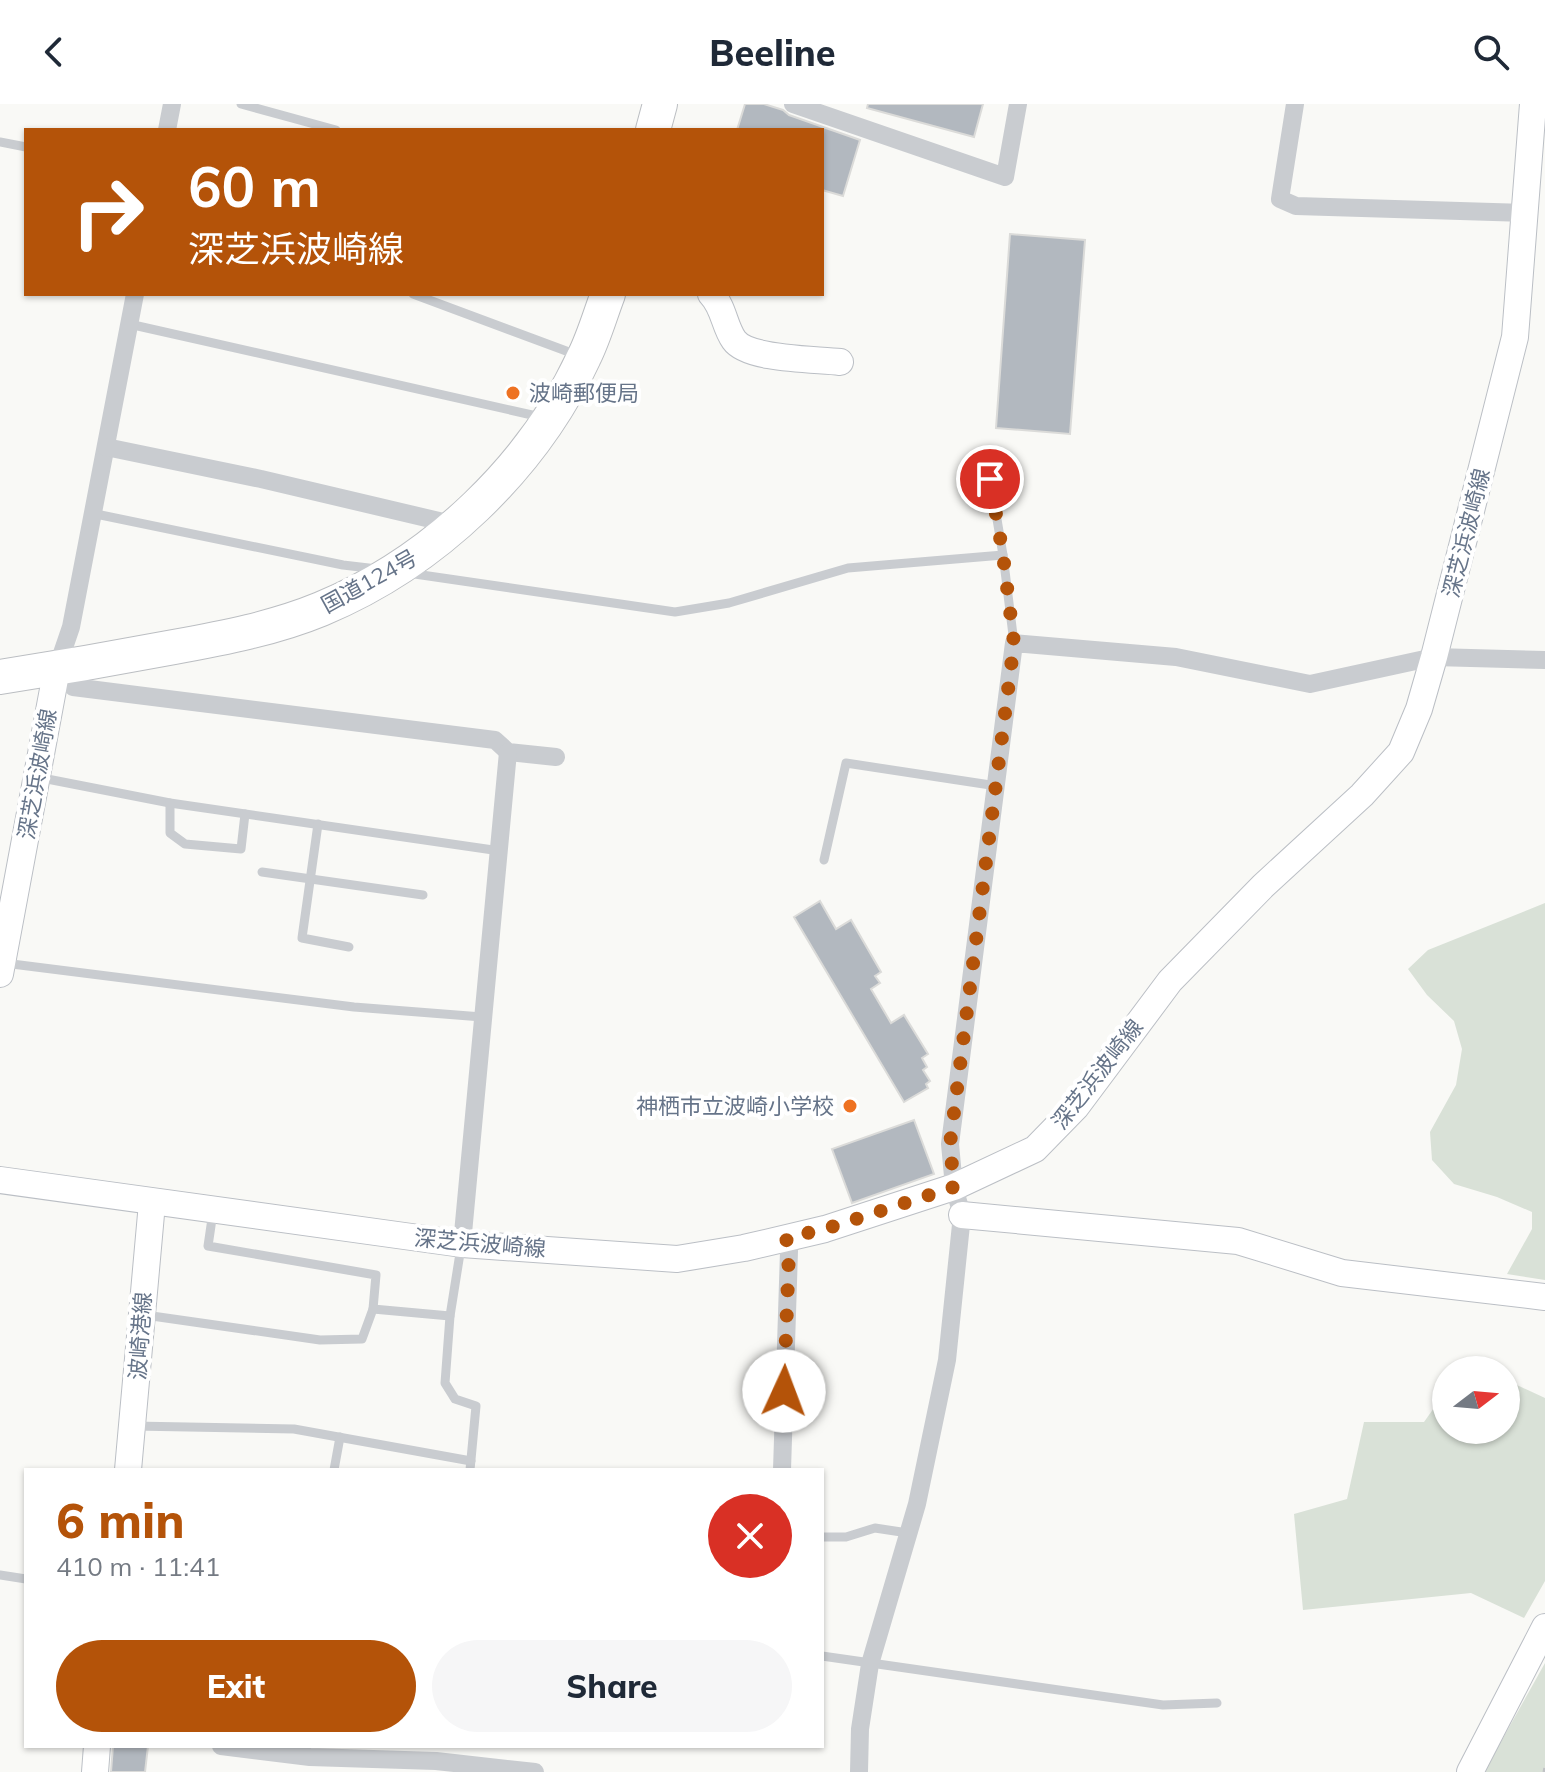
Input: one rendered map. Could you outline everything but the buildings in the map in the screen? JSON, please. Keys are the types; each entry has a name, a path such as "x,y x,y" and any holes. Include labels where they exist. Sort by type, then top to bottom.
{"highway":[{"path":"654,128 660,104"},
{"name":"国道124号","path":"0,677 199,643 288,621 323,608 424,551 489,494 521,456 584,357 607,296"}],"main road":[{"name":"深芝浜波崎線","path":"0,1180 462,1244 677,1259 744,1248 825,1229 954,1187 1035,1149 1076,1107 1170,981 1263,886 1362,795 1401,752 1419,709 1434,657 1515,337 1533,104"},
{"path":"712,296 724,314 732,338 739,345 751,351 778,356 840,362"},
{"name":"深芝浜波崎線","path":"1,968 6,905 36,777 57,668"},
{"name":"波崎港線","path":"128,1468 152,1203"},
{"path":"962,1215 1238,1241 1342,1273 1545,1297"},
{"path":"1470,1772 1545,1627"},
{"path":"95,1772 97,1748"}],"street":[{"path":"167,128 172,104"},
{"path":"793,104 1005,177 1018,104"},
{"path":"1295,104 1280,199 1296,206 1526,213"},
{"path":"135,296 71,627 57,668 73,687 495,740 508,752 556,757"},
{"path":"106,447 261,479 456,525"},
{"path":"859,1772 860,1729 870,1664 908,1533 947,1360 962,1215 954,1187 950,1144 1014,643 1176,657 1310,684 1434,657 1545,660"},
{"path":"462,1244 508,752"},
{"path":"782,1468 789,1251 786,1238"},
{"path":"237,1748 310,1757 436,1761 535,1772"}],"lane":[{"path":"241,104 329,128"},
{"path":"0,142 24,147"},
{"path":"418,296 584,357"},
{"path":"129,324 548,418"},
{"path":"986,454 1014,643"},
{"path":"91,513 343,565 675,612 729,603 848,568 1003,555"},
{"path":"824,860 846,763 997,786"},
{"path":"36,777 170,803 500,851"},
{"path":"170,803 170,833 185,844 241,849 245,814"},
{"path":"318,824 302,938 349,947"},
{"path":"262,872 423,895"},
{"path":"1,968 354,1007 482,1017"},
{"path":"141,1314 320,1340 362,1339 373,1309 376,1275 208,1246 213,1210"},
{"path":"133,1426 294,1429 470,1466 476,1406 455,1399 445,1383 450,1316 462,1244"},
{"path":"373,1309 450,1316"},
{"path":"334,1468 340,1437"},
{"path":"824,1537 846,1537 875,1528 908,1533"},
{"path":"0,1575 24,1579"},
{"path":"824,1656 1163,1705 1217,1703"}],"shaded area":[{"path":"1545,903 1545,1280 1507,1274 1532,1229 1532,1212 1454,1184 1432,1160 1430,1132 1456,1085 1462,1049 1454,1021 1427,995 1408,969 1428,950"},
{"path":"1520,1386 1545,1398 1545,1581 1524,1618 1471,1593 1303,1610 1294,1514 1347,1499 1364,1422 1424,1422 1432,1411 1432,1444 1520,1444"},
{"path":"1545,1663 1545,1772 1484,1772"}],"place":[{"name":"波崎郵便局","path":"513,393"},
{"name":"神栖市立波崎小学校","path":"850,1106"}],"route":[{"path":"784,1391 789,1251 786,1238 825,1229 954,1187 950,1144 1014,643 990,479"}]}
